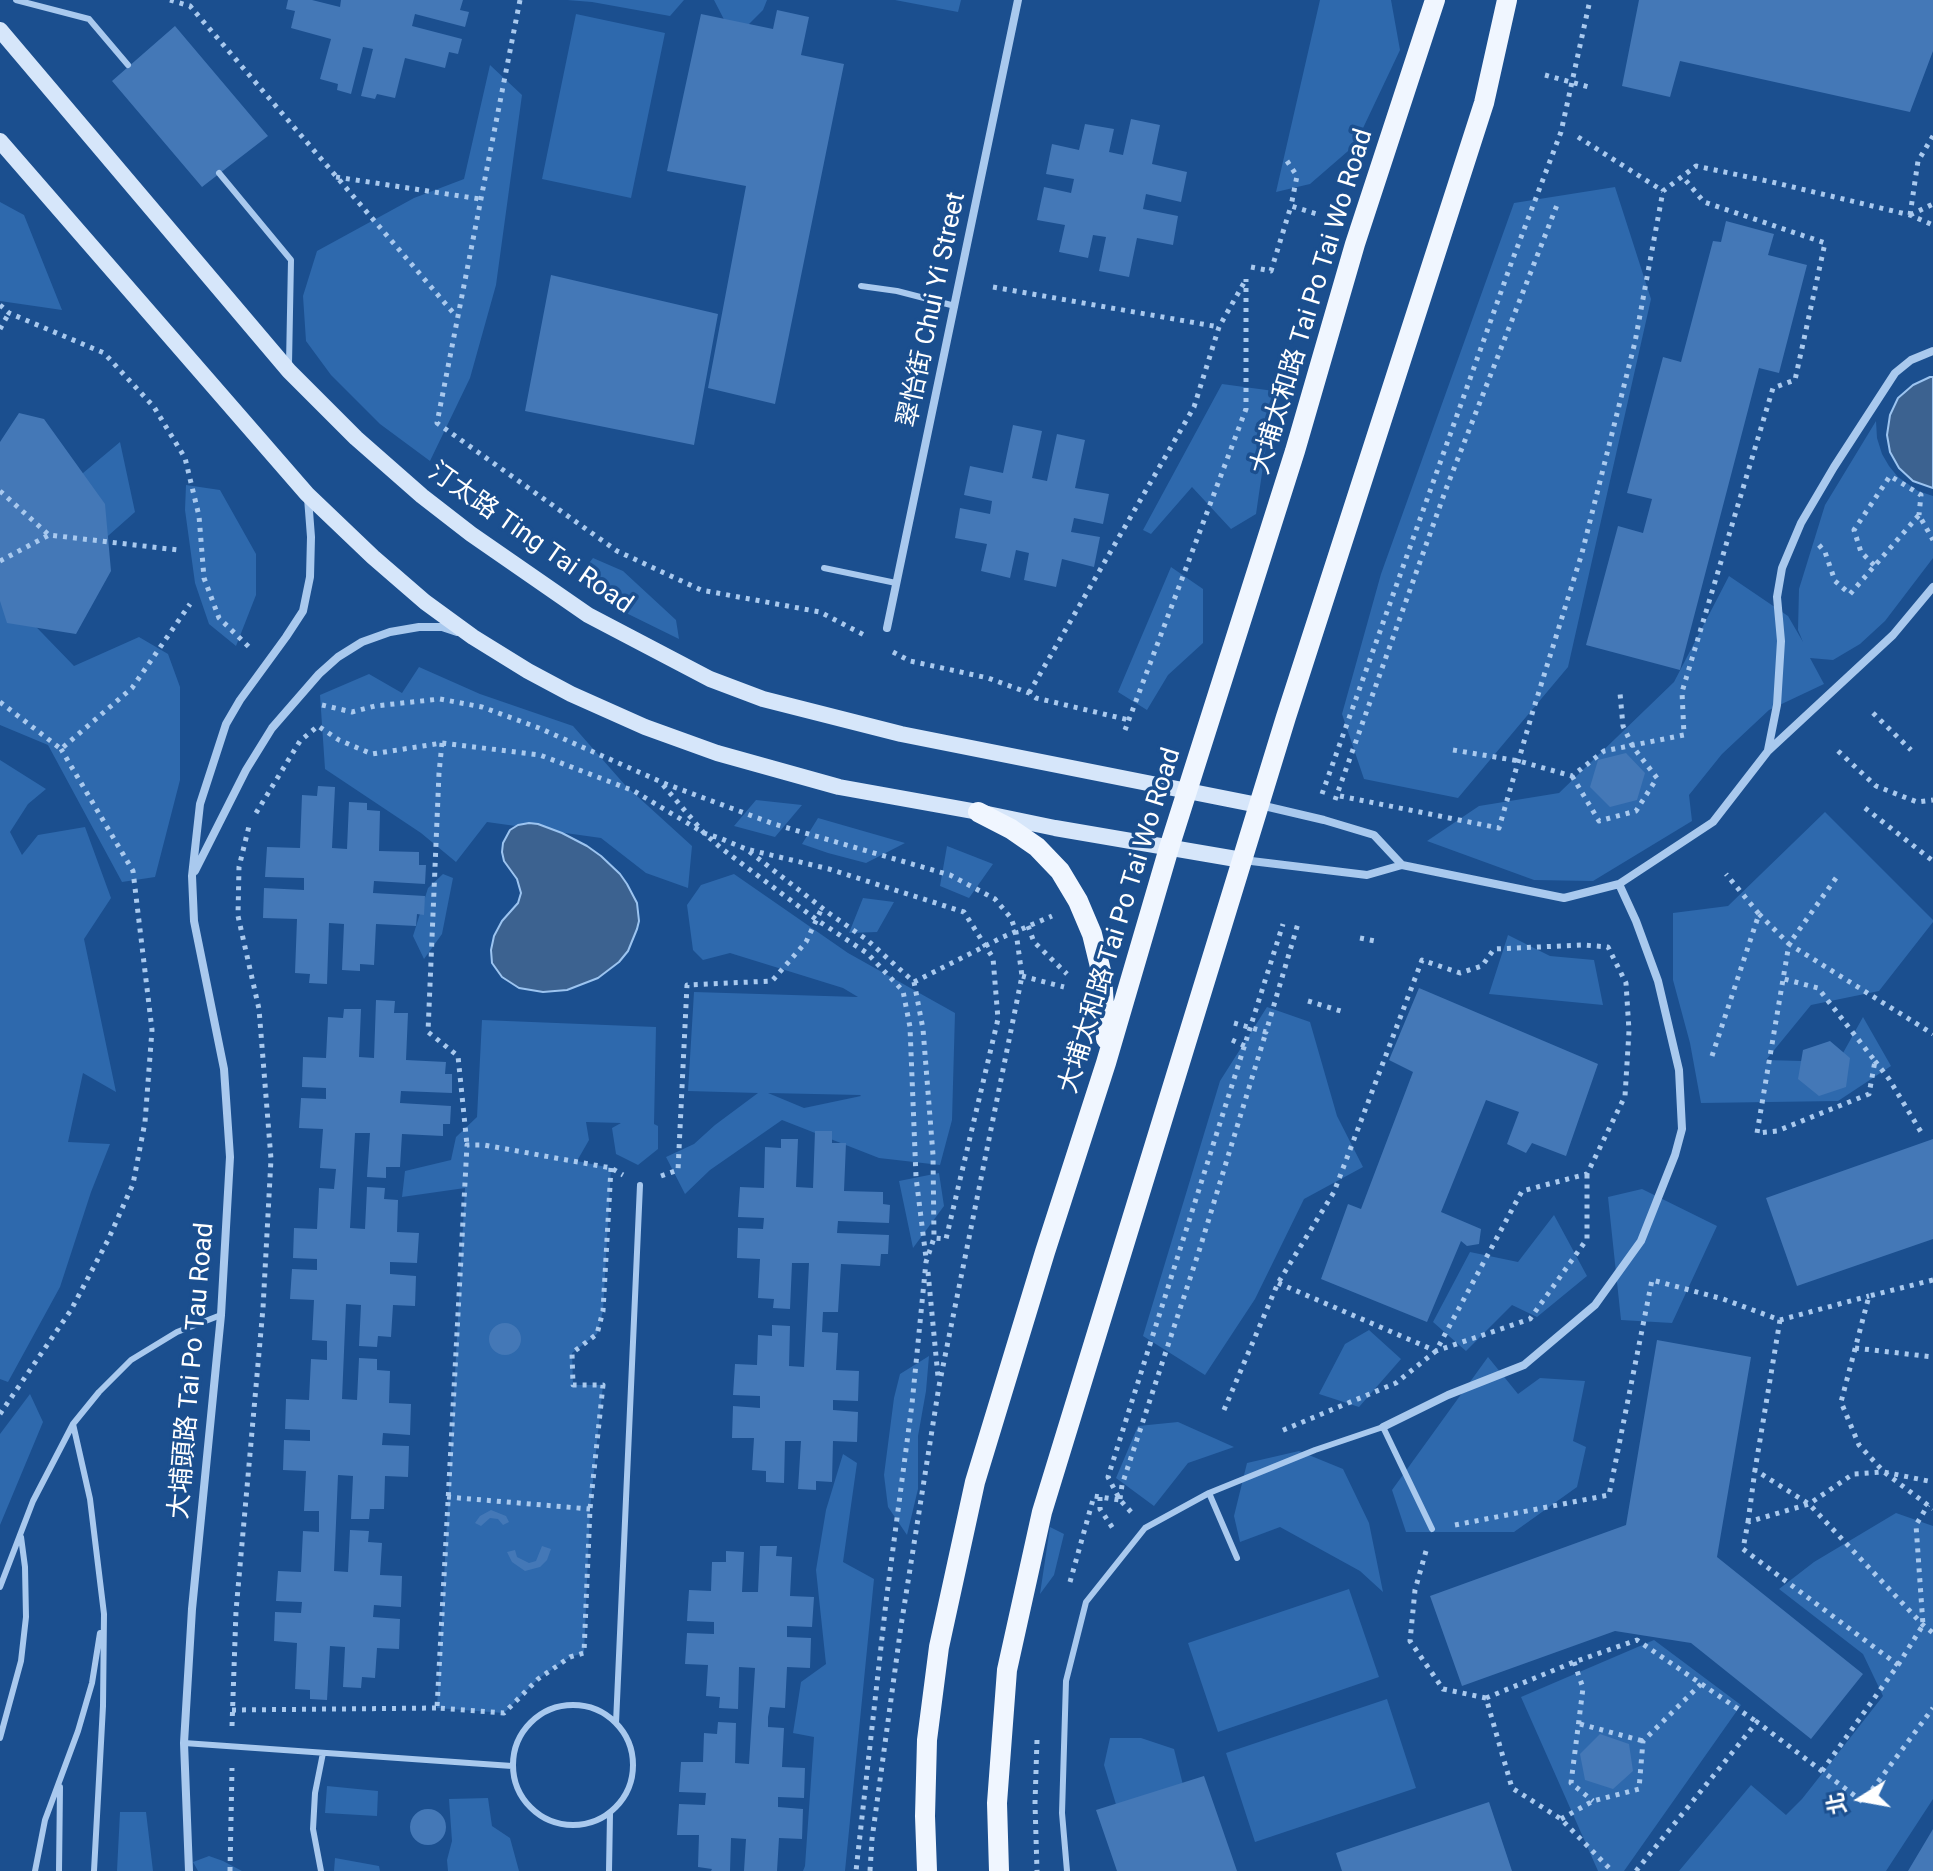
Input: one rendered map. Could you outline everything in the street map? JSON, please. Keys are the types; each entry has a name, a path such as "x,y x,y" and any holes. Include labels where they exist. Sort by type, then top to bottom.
{"main road":[{"name":"大埔太和路 Tai Po Tai Wo Road","path":"927,1871 927,1740 939,1647 972,1497 1169,848 1295,451 1355,244 1435,0"},
{"path":"999,1871 997,1803 1007,1670 1042,1512 1258,805 1484,103 1507,0"},
{"name":"汀太路 Ting Tai Road","path":"0,30 289,371 356,438 471,534 588,615 710,679 763,699 901,734 1258,805"},
{"path":"0,141 307,494 425,602 528,671 645,727 717,753 839,787 1242,860"},
{"path":"978,812 1037,847 1060,871 1078,901 1092,934 1102,975 1106,1063"}],"street":[{"name":"翠怡街 Chui Yi Street","path":"887,628 1018,0"},
{"path":"1768,751 1777,705 1781,641 1777,597 1782,568 1801,523 1895,373 1911,360 1933,351"},
{"name":"大埔頭路 Tai Po Tau Road","path":"189,1871 184,1743 192,1609 221,1315 230,1157 224,1069 194,921 192,876 200,804 226,724 303,611 310,577 311,551 307,494"},
{"path":"1242,860 1367,875 1402,865 1564,898 1619,884 1713,822 1768,751 1893,635 1933,587"},
{"name":"大埔頭路 Tai Po Tau Road","path":"192,876 246,770 272,728 338,657 362,642 390,632 419,627 442,627 473,637"},
{"path":"1258,805 1374,835 1402,865"},
{"path":"1383,1427 1448,1395 1524,1365 1595,1305 1641,1241 1682,1129 1679,1070 1658,981 1619,884"}],"lane":[{"path":"16,0 89,19 128,65"},
{"path":"219,173 291,260 289,371"},
{"path":"861,286 897,291 955,306"},
{"path":"824,568 896,583"},
{"path":"616,1723 640,1185"},
{"path":"0,1587 33,1501 73,1424 99,1392 131,1360 177,1332 221,1315"},
{"path":"73,1424 90,1499 104,1614 103,1706 94,1871"},
{"path":"1067,1871 1062,1813 1066,1681 1086,1602 1145,1528 1209,1493 1315,1450 1383,1427 1432,1529"},
{"path":"1209,1493 1237,1558"},
{"path":"0,1738 21,1661 26,1617 21,1533"},
{"path":"35,1871 45,1820 92,1683 104,1614"},
{"path":"566,1705 584,1705 602,1712 616,1723 628,1740 633,1759 632,1780 624,1799 610,1814 590,1824 568,1827 547,1821 528,1807 516,1788 512,1766 514,1749 522,1732 534,1718 549,1709 566,1705"},
{"path":"184,1743 512,1766"},
{"path":"321,1871 313,1829 315,1793 323,1753"},
{"path":"59,1871 60,1783"},
{"path":"609,1871 610,1814"}],"path":[{"path":"170,0 190,6 457,317"},
{"path":"520,0 437,423 617,551 701,590 820,612 872,640"},
{"path":"1320,799 1561,132 1590,0"},
{"path":"1545,75 1589,87"},
{"path":"1910,215 1918,161 1933,136"},
{"path":"1578,137 1663,191"},
{"path":"1251,267 1271,271 1297,176 1287,161"},
{"path":"1346,797 1499,828 1590,523 1635,342 1663,191 1696,166 1910,215 1933,225"},
{"path":"1572,776 1604,751 1684,735 1682,692 1773,388 1795,380 1825,243 1704,202 1682,176"},
{"path":"336,177 480,199"},
{"path":"1910,215 1933,204"},
{"path":"1332,809 1446,489 1557,205"},
{"path":"1291,206 1317,214"},
{"path":"1029,693 1194,407 1219,327 1246,279 1246,409 1125,730"},
{"path":"993,287 1219,327"},
{"path":"0,305 9,313 104,353 154,407 185,458 199,516 204,578 219,618 265,664"},
{"path":"0,329 9,313"},
{"path":"1874,565 1861,552 1854,530 1890,476 1921,495 1919,515 1933,540"},
{"path":"0,491 49,535"},
{"path":"1801,523 1825,552 1835,581 1850,594 1919,515"},
{"path":"0,561 49,535 178,550"},
{"path":"61,749 132,688 190,604"},
{"path":"910,661 988,678 1036,698 1129,720"},
{"path":"1453,750 1519,761 1572,776 1599,821 1636,811 1657,778 1633,747 1623,726 1620,693"},
{"path":"300,695 326,707 352,712 375,706 440,699 482,707 539,728 660,782 774,824 950,875 995,899 1011,918 1022,976 939,1386 901,1626 870,1871"},
{"path":"0,702 61,749 133,871 152,1030 145,1122 133,1184 71,1310 0,1414"},
{"path":"1873,713 1911,750"},
{"path":"230,1871 236,1611 263,1308 271,1159 259,1009 238,916 239,867 250,822 300,741 318,726 339,740 372,754 442,743 540,755 634,791 704,833 746,849 829,869 964,912 993,958 998,1019 946,1239 934,1238"},
{"path":"437,1708 467,1145 458,1056 428,1032 442,743"},
{"path":"1838,751 1876,786 1917,802 1933,800"},
{"path":"660,782 721,848 817,920 867,953 903,991 910,1027 916,1177 939,1386"},
{"path":"1865,808 1933,861"},
{"path":"746,849 866,939 914,982 923,1029 933,1155 934,1238 926,1262 856,1871"},
{"path":"1726,874 1789,944 1933,1034"},
{"path":"1836,878 1789,944 1757,1133 1777,1131 1869,1094 1875,1061"},
{"path":"467,1145 484,1145 611,1168 640,1185 678,1170 687,985 772,981 806,942 822,908"},
{"path":"1712,1056 1759,914"},
{"path":"914,982 1057,915"},
{"path":"1120,1500 1122,1485 1195,1262 1299,920"},
{"path":"1120,1500 1108,1477 1283,924"},
{"path":"1028,926 1034,942 1067,974"},
{"path":"1360,938 1375,941"},
{"path":"1224,1410 1278,1283 1334,1192 1422,960 1460,973 1482,966 1494,949 1583,945 1608,947 1626,983 1629,1031 1625,1096 1587,1174 1587,1239 1530,1319 1436,1351 1396,1383 1281,1431"},
{"path":"1022,976 1064,987"},
{"path":"1784,979 1818,988 1889,1079 1921,1132"},
{"path":"1308,1001 1344,1012"},
{"path":"1234,1023 1266,1032"},
{"path":"1232,1040 1245,1046"},
{"path":"232,1710 437,1708 504,1713 538,1679 570,1657 584,1653 590,1509 603,1385 573,1385 572,1353 597,1334 603,1311 611,1168"},
{"path":"1436,1351 1522,1191 1587,1174"},
{"path":"1933,1280 1780,1320 1723,1299 1652,1280 1609,1495 1432,1529 1415,1590 1410,1641 1443,1689 1486,1698 1637,1640 1757,1722 1863,1802 1933,1708"},
{"path":"1278,1283 1436,1351"},
{"path":"1822,1771 1923,1625 1916,1525 1931,1507 1884,1472 1859,1445 1841,1402 1869,1296"},
{"path":"1780,1320 1743,1549 1898,1665"},
{"path":"1855,1348 1933,1357"},
{"path":"1755,1470 1809,1504 1933,1633"},
{"path":"1748,1522 1809,1504 1853,1474 1884,1472 1933,1482"},
{"path":"1120,1500 1097,1496 1100,1509 1128,1550"},
{"path":"447,1497 590,1509"},
{"path":"1574,1662 1583,1688 1571,1783 1593,1801"},
{"path":"1561,1819 1593,1801 1639,1789 1643,1741 1701,1684"},
{"path":"1486,1698 1512,1788 1561,1819 1612,1871"},
{"path":"1636,1871 1757,1722"},
{"path":"1580,1724 1643,1741"}],"shaded area":[{"path":"567,0 684,0 670,16"},
{"path":"714,0 767,0 763,10 734,39"},
{"path":"895,0 961,0 958,12"},
{"path":"1320,0 1391,0 1400,50 1355,145 1310,184 1276,192"},
{"path":"576,14 665,33 631,198 542,179"},
{"path":"490,65 522,95 496,285 470,378 430,461 380,424 331,375 306,341 303,296 317,251 414,198 464,179"},
{"path":"1615,187 1651,299 1568,667 1458,798 1364,779 1342,714 1381,574 1514,203"},
{"path":"0,202 24,215 62,310 0,301"},
{"path":"1933,377 1933,488 1913,481 1899,468 1890,452 1887,435 1890,415 1898,398 1913,385"},
{"path":"1222,384 1274,391 1256,514 1231,529 1192,487 1151,534 1143,530"},
{"path":"1876,421 1877,438 1889,466 1898,477 1918,491 1933,496 1933,558 1885,621 1860,644 1833,660 1810,658 1824,684 1769,710 1722,754 1689,795 1692,821 1593,881 1534,880 1427,841 1479,806 1559,793 1674,682 1729,576 1788,616 1803,642 1798,630 1799,589 1825,505"},
{"path":"120,442 135,512 100,543 13,603 74,666 139,637 168,654 180,687 180,780 155,877 122,882 48,745 0,725 0,469 58,494"},
{"path":"186,485 220,490 256,554 256,595 236,646 209,624 195,583 185,510"},
{"path":"593,558 623,571 676,620 679,639 620,610 586,567"},
{"path":"1171,567 1203,589 1203,643 1168,675 1147,710 1118,692"},
{"path":"419,667 480,694 573,726 625,785 692,846 688,888 646,873 601,838 487,822 456,862 421,833 325,769 320,695 369,674 402,693"},
{"path":"0,760 46,789 28,804 10,832 22,855 38,835 85,827 111,898 84,939 116,1092 83,1073 68,1142 110,1144 60,1287 8,1382 0,1379"},
{"path":"756,800 802,805 775,837 734,826"},
{"path":"1825,812 1933,922 1879,991 1811,1005 1766,1060 1838,1062 1863,1017 1891,1066 1838,1101 1701,1103 1690,1043 1673,980 1673,913 1728,906"},
{"path":"818,818 905,843 866,863 828,853 802,844"},
{"path":"529,823 562,833 601,856 620,874 637,903 639,921 628,951 598,978 567,990 543,992 519,988 502,977 492,963 494,936 518,903 521,893 517,879 504,861 503,843 510,830"},
{"path":"947,846 993,864 969,898 940,886"},
{"path":"443,874 453,878 442,934 424,959 413,936 428,888"},
{"path":"734,874 848,953 955,1013 952,1120 940,1165 879,1158 782,1120 710,1170 685,1194 666,1157 694,1144 758,1093 688,1091 694,992 858,997 843,988 730,953 703,960 693,950 687,905 701,885","holes":["768,1093 860,1095 804,1108"]},
{"path":"863,898 894,902 877,932 849,933"},
{"path":"1508,935 1550,956 1594,960 1603,1005 1489,994"},
{"path":"1267,1007 1310,1022 1337,1116 1363,1167 1304,1199 1255,1299 1205,1375 1143,1336 1220,1081"},
{"path":"482,1020 656,1027 654,1124 658,1126 658,1149 638,1165 616,1154 612,1128 621,1123 586,1122 589,1140 577,1161 611,1168 603,1311 597,1334 572,1353 573,1385 603,1385 590,1509 584,1653 570,1657 538,1679 504,1713 437,1708 465,1188 402,1197 405,1171 451,1160 456,1137 477,1117"},
{"path":"939,1173 944,1206 913,1248 899,1181"},
{"path":"1642,1189 1717,1226 1672,1323 1621,1320 1608,1197"},
{"path":"1554,1215 1587,1276 1537,1317 1512,1305 1466,1351 1433,1322 1470,1252 1518,1262"},
{"path":"1369,1330 1401,1359 1359,1407 1319,1394 1345,1344"},
{"path":"929,1356 918,1436 918,1489 907,1535 888,1507 884,1475 900,1374"},
{"path":"1488,1357 1518,1394 1540,1378 1585,1381 1573,1441 1586,1447 1577,1487 1514,1532 1406,1532 1392,1490"},
{"path":"30,1394 43,1422 0,1525 0,1434"},
{"path":"1178,1422 1234,1447 1188,1463 1154,1506 1116,1478 1138,1426"},
{"path":"1299,1451 1343,1469 1369,1523 1383,1592 1360,1571 1280,1527 1240,1542 1234,1516 1247,1463"},
{"path":"843,1454 857,1463 843,1562 874,1579 845,1871 803,1871 814,1737 793,1733 801,1682 826,1664 816,1570 826,1510"},
{"path":"1896,1513 1933,1526 1933,1799 1886,1871 1679,1871 1751,1785 1786,1815 1883,1696 1863,1654 1779,1589 1814,1562"},
{"path":"1050,1527 1064,1534 1054,1575 1040,1594"},
{"path":"1349,1589 1379,1677 1218,1732 1188,1643"},
{"path":"1654,1640 1741,1705 1624,1871 1598,1871 1521,1697"},
{"path":"1387,1699 1416,1788 1255,1842 1226,1753"},
{"path":"1110,1738 1141,1738 1174,1749 1186,1797 1118,1811 1104,1765"},
{"path":"327,1786 378,1791 377,1816 325,1813"},
{"path":"488,1798 492,1826 510,1838 519,1871 448,1871 447,1860 452,1841 449,1799"},
{"path":"120,1812 146,1812 153,1871 117,1871"},
{"path":"209,1856 242,1871 198,1871 193,1862"},
{"path":"335,1858 379,1866 380,1871 334,1871"}],"building":[{"path":"288,0 312,0 340,7 341,0 463,0 460,10 469,12 465,27 415,14 412,26 462,39 458,54 449,52 445,68 405,58 395,98 377,94 375,99 361,96 373,49 363,47 351,94 337,90 338,84 320,79 331,39 291,28 295,11 286,9"},
{"path":"1639,0 1933,0 1933,51 1910,112 1680,61 1670,97 1622,86"},
{"path":"777,10 809,17 801,55 844,64 775,404 708,388 746,186 667,171 701,14 773,29"},
{"path":"175,26 268,136 202,187 112,81"},
{"path":"1131,119 1160,125 1152,164 1187,172 1181,202 1146,194 1143,209 1178,216 1173,245 1137,238 1129,277 1099,271 1106,237 1093,235 1088,258 1059,252 1065,225 1037,220 1044,187 1071,193 1074,179 1046,174 1052,144 1079,150 1085,124 1114,129 1109,152 1123,155"},
{"path":"1726,221 1774,234 1768,255 1807,265 1779,373 1759,368 1680,670 1586,645 1618,526 1643,533 1652,499 1627,493 1663,357 1681,362 1713,241 1721,242"},
{"path":"551,275 718,314 694,445 525,411"},
{"path":"19,413 44,419 105,504 111,571 76,634 7,623 0,601 0,442"},
{"path":"1013,425 1042,431 1032,478 1047,481 1057,434 1085,440 1075,488 1109,494 1103,524 1074,518 1071,532 1100,537 1094,567 1062,559 1056,587 1024,580 1029,553 1016,550 1010,578 981,571 987,544 955,538 960,508 990,514 992,501 964,495 970,466 1003,473"},
{"path":"1626,753 1645,773 1637,800 1610,807 1590,787 1598,760"},
{"path":"318,786 335,787 332,848 347,849 349,802 367,803 367,810 380,811 379,851 419,852 419,865 426,865 425,884 374,881 373,893 425,896 424,915 417,914 416,926 376,924 374,965 360,964 360,971 342,970 344,924 329,923 327,984 309,983 310,974 295,973 297,919 263,918 264,888 304,890 304,878 265,877 267,847 300,848 302,795 317,796"},
{"path":"1419,988 1598,1064 1566,1156 1532,1143 1526,1153 1507,1144 1519,1112 1486,1100 1441,1212 1481,1229 1479,1244 1467,1246 1461,1241 1427,1322 1321,1279 1348,1204 1361,1209 1413,1072 1389,1060"},
{"path":"376,1000 395,1001 394,1013 408,1013 406,1060 446,1062 445,1074 452,1074 452,1093 401,1091 400,1103 451,1106 450,1124 443,1124 443,1136 402,1134 400,1167 386,1167 386,1178 367,1177 370,1133 355,1133 350,1228 365,1229 367,1187 385,1188 384,1199 398,1200 397,1232 419,1233 417,1263 390,1262 390,1274 416,1276 415,1306 393,1305 391,1337 378,1336 377,1347 359,1346 361,1305 346,1304 342,1399 357,1400 359,1358 377,1359 377,1370 390,1371 389,1403 411,1404 410,1435 383,1433 382,1445 409,1446 408,1477 385,1476 384,1509 370,1509 369,1519 351,1519 353,1476 338,1475 334,1571 348,1572 350,1530 369,1531 368,1542 382,1543 380,1575 402,1576 401,1607 374,1605 373,1617 400,1619 399,1649 377,1648 375,1678 362,1677 361,1688 343,1687 345,1647 330,1646 327,1700 310,1699 310,1690 295,1689 297,1643 274,1641 275,1612 301,1613 302,1602 276,1601 278,1571 301,1572 303,1531 319,1532 319,1511 304,1511 306,1471 283,1470 284,1440 310,1441 310,1430 285,1429 286,1399 309,1400 311,1359 327,1360 327,1341 312,1340 314,1300 290,1299 292,1269 317,1270 317,1259 293,1258 294,1228 317,1229 319,1188 334,1189 336,1169 320,1168 323,1129 299,1128 301,1098 326,1099 326,1088 302,1087 303,1057 326,1058 328,1017 343,1018 344,1009 361,1009 359,1057 374,1058"},
{"path":"1830,1041 1850,1058 1846,1087 1819,1096 1798,1079 1803,1050"},
{"path":"815,1131 832,1131 832,1143 846,1143 844,1191 883,1192 883,1204 890,1205 889,1223 838,1221 837,1233 889,1235 888,1254 881,1254 880,1266 841,1264 838,1312 823,1312 822,1332 838,1333 836,1370 859,1371 858,1401 833,1400 833,1410 858,1412 857,1442 833,1441 832,1482 816,1481 816,1490 798,1489 801,1441 785,1441 784,1483 766,1482 766,1471 752,1470 754,1438 732,1438 733,1406 760,1408 760,1396 733,1395 735,1364 757,1365 758,1335 772,1336 772,1325 790,1326 789,1366 804,1367 809,1263 792,1263 790,1309 773,1308 774,1299 758,1298 760,1259 737,1258 738,1228 763,1229 764,1218 738,1217 740,1187 764,1188 765,1147 781,1148 781,1139 798,1139 796,1187 813,1188"},
{"path":"1933,1139 1933,1239 1797,1286 1766,1198"},
{"path":"505,1323 516,1328 521,1339 516,1350 505,1355 494,1350 489,1339 494,1328"},
{"path":"1657,1340 1751,1357 1717,1557 1863,1674 1811,1739 1691,1643 1615,1631 1462,1686 1430,1596 1626,1525"},
{"path":"491,1510 506,1516 509,1522 503,1525 498,1519 490,1518 481,1526 475,1523"},
{"path":"542,1546 551,1549 547,1560 540,1567 525,1571 512,1562 507,1552 515,1550 517,1557 529,1563 536,1561"},
{"path":"760,1546 777,1546 776,1556 792,1557 790,1596 814,1597 812,1627 787,1626 787,1637 811,1638 810,1668 787,1667 785,1708 770,1707 768,1717 768,1727 784,1728 782,1767 805,1768 804,1798 778,1797 778,1807 803,1809 802,1839 779,1838 777,1871 744,1871 746,1839 731,1838 730,1871 711,1871 698,1867 699,1835 677,1835 679,1804 705,1805 706,1793 679,1792 681,1762 703,1762 704,1733 717,1734 718,1722 736,1723 735,1763 749,1764 755,1668 739,1667 738,1709 719,1708 720,1697 706,1696 708,1665 685,1664 687,1633 714,1634 714,1622 687,1621 689,1590 711,1591 712,1562 726,1562 726,1551 744,1552 742,1592 758,1592"},
{"path":"1600,1734 1629,1744 1633,1771 1613,1789 1585,1780 1580,1754"},
{"path":"1204,1776 1237,1871 1117,1871 1096,1810"},
{"path":"1489,1802 1512,1871 1342,1871 1336,1853"},
{"path":"428,1809 441,1814 446,1827 441,1840 428,1845 415,1840 410,1827 415,1814"},
{"path":"1933,1829 1933,1871 1908,1871"}]}
